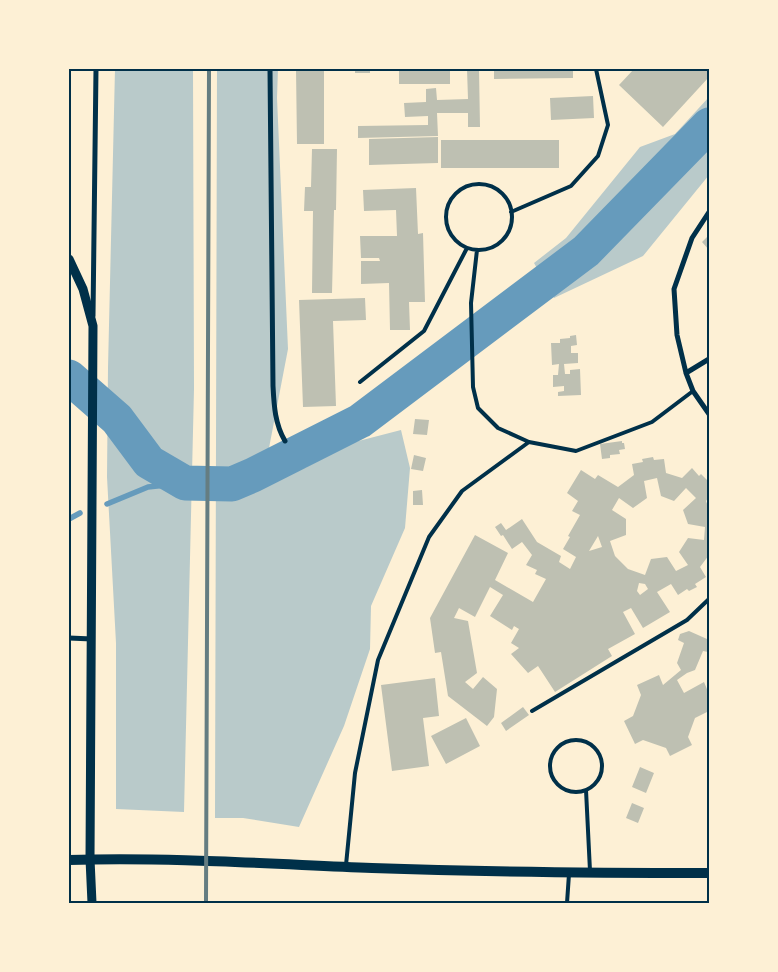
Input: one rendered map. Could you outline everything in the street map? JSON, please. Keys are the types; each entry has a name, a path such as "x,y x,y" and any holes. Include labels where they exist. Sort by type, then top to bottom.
{"main road":[{"path":"69,860 90,859 590,873 709,873"}],"street":[{"path":"92,903 90,859 96,69"},
{"path":"270,69 273,386 276,420 279,431 285,441"},
{"path":"709,212 692,238 674,289 677,335 686,373 693,391 709,414"},
{"path":"69,259 83,289 93,326"},
{"path":"686,373 709,359"},
{"path":"69,638 92,639"}],"lane":[{"path":"511,212 571,186 598,156 608,125 596,69"},
{"path":"479,184 490,186 500,192 508,201 511,212 509,229 499,243 489,248 477,250 467,248 457,242 450,233 446,222 446,211 450,200 458,191 468,186 479,184"},
{"path":"360,382 424,331 467,248"},
{"path":"477,250 471,303 473,387 478,408 498,428 529,442 576,451 652,422 693,391"},
{"path":"346,867 355,773 378,660 430,537 462,491 529,442"},
{"path":"532,711 687,620 709,599"},
{"path":"567,741 584,741 592,746 601,760 598,778 586,790 578,792 562,788 552,775 551,759 560,746 567,741"},
{"path":"586,790 590,873"},
{"path":"568,903 570,872"}],"shaded area":[{"path":"115,69 193,69 194,389 184,812 116,809 116,643 107,477"},
{"path":"217,69 278,69 277,98 288,349 269,448 305,468 347,444 401,430 410,468 405,528 371,606 370,649 344,726 299,827 243,818 215,818"},
{"path":"709,97 709,175 643,256 554,298 534,263 566,238 640,147 675,134"}],"building":[{"path":"296,69 324,69 324,144 297,144"},
{"path":"355,69 370,69 370,73 355,73"},
{"path":"399,69 450,69 450,84 399,84"},
{"path":"467,69 479,69 480,127 468,127 468,113 437,113 438,136 358,138 358,126 428,125 428,116 405,117 404,103 426,102 426,89 436,88 437,100 468,99"},
{"path":"494,69 573,69 573,78 494,79"},
{"path":"634,69 709,69 709,77 663,127 619,85"},
{"path":"593,96 594,118 551,120 550,98"},
{"path":"438,137 438,163 369,165 369,139"},
{"path":"441,140 559,140 559,168 441,168"},
{"path":"312,149 337,149 332,293 312,293 313,211 304,211 305,187 311,187"},
{"path":"416,188 418,234 423,233 425,302 409,302 410,330 390,330 389,283 361,284 361,261 380,261 379,258 361,258 360,236 397,236 396,210 364,211 363,190"},
{"path":"709,235 709,250 702,242"},
{"path":"365,298 366,320 333,321 336,406 303,407 299,300"},
{"path":"576,335 577,345 571,346 571,353 578,353 578,363 564,364 565,374 570,374 570,370 580,369 581,395 558,396 558,392 564,391 564,386 553,387 553,375 558,375 559,364 552,365 551,343 560,343 560,339"},
{"path":"415,419 429,420 427,435 413,434"},
{"path":"622,441 625,449 619,450 620,454 610,455 610,458 602,459 600,444"},
{"path":"414,455 426,458 423,471 411,469"},
{"path":"653,457 654,460 664,459 666,473 682,478 692,468 699,476 701,474 709,482 707,484 709,486 709,497 706,501 709,509 709,555 700,567 706,577 695,584 697,587 689,591 687,589 678,595 671,584 657,592 670,612 643,628 631,608 623,612 635,634 608,649 612,656 555,692 538,666 528,673 511,654 519,648 511,643 519,629 514,626 512,630 490,616 503,595 490,587 475,617 459,608 454,618 468,621 477,673 465,682 473,689 483,677 497,689 494,717 487,726 448,696 441,652 435,653 430,618 475,535 508,553 495,580 533,602 546,579 535,574 537,570 526,565 532,555 522,542 512,549 495,527 501,523 506,530 522,519 537,542 561,556 559,562 570,569 576,557 563,549 580,515 572,511 578,501 567,493 581,470 595,479 598,475 618,487 634,475 632,464 643,462 642,459","holes":["657,478 661,496 674,501 686,488 696,498 683,510 688,524 705,527 704,540 688,538 679,552 688,565 676,571 667,557 651,559 645,575 628,569 615,556 610,541 626,535 626,519 612,510 619,498 633,508 647,498 644,481","598,536 602,547 589,551","639,583 645,584 648,589 640,595 637,591"]},
{"path":"422,490 423,505 413,505 413,491"},
{"path":"689,631 707,639 709,650 708,652 703,651 695,670 677,680 684,693 704,682 709,694 709,711 695,718 688,737 692,745 670,756 666,748 643,740 635,744 624,721 633,716 641,695 637,685 659,675 663,685 681,670 677,663 684,643 678,640 680,634"},
{"path":"435,678 439,716 423,718 429,766 392,771 381,685"},
{"path":"523,707 529,715 506,731 501,723"},
{"path":"466,718 480,746 446,764 431,736"},
{"path":"640,767 654,773 646,793 632,787"},
{"path":"632,803 644,808 638,823 626,818"}],"waterway":[{"path":"69,377 117,419 149,462 185,483 232,484 360,421 586,251 709,125"},
{"path":"107,504 148,487 185,483"},
{"path":"69,519 80,513"}],"railway":[{"path":"206,903 209,69"}]}
